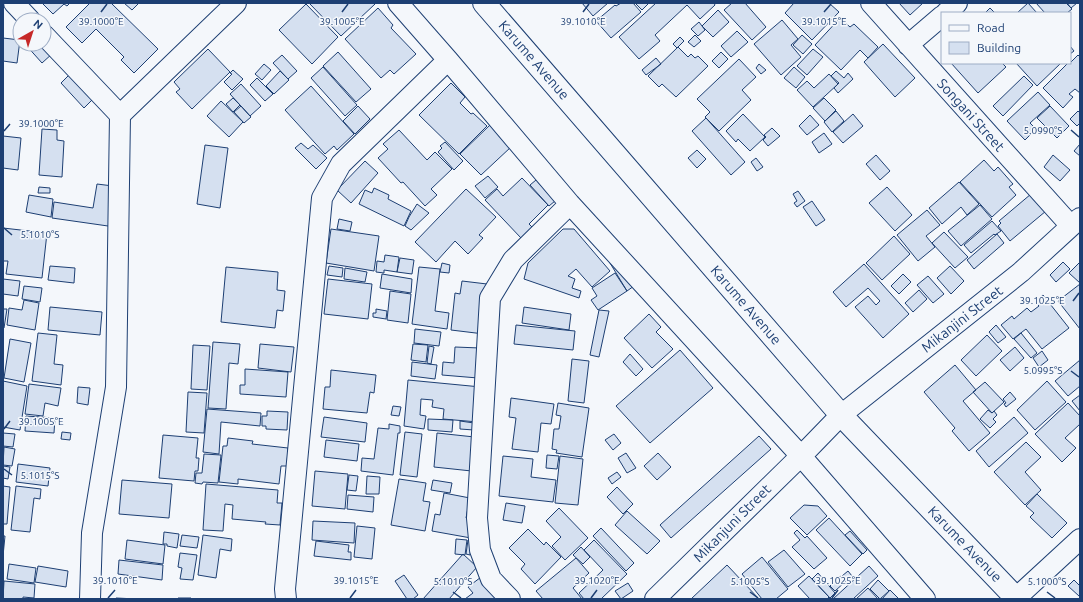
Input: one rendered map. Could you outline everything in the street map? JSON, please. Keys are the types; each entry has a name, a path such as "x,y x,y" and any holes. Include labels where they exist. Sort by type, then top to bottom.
{"main road":[{"name":"Karume Avenue","path":"490,5 833,422 1017,598"}],"street":[{"path":"14,3 22,12"},
{"path":"120,115 236,3"},
{"path":"398,3 570,204 805,452 925,599"},
{"name":"Songani Street","path":"871,3 908,45 1075,222"},
{"path":"947,12 957,3"},
{"path":"908,45 941,17"},
{"path":"52,43 120,115 116,387 92,533 90,599"},
{"path":"286,599 286,581 322,198 341,164 448,60"},
{"path":"510,599 491,579 480,550 477,518 490,298 513,260 570,204"},
{"name":"Mikanjini Street","path":"805,452 833,422 1021,272 1075,222"},
{"name":"Mikanjuni Street","path":"658,598 805,452"},
{"path":"1017,598 1080,539"}],"building":[{"path":"42,3 70,3 67,6 64,4 53,14"},
{"path":"90,3 111,3 158,49 134,73 121,60 124,57 96,29 82,43 66,27"},
{"path":"124,3 139,3 132,10"},
{"path":"309,3 374,3 375,4 341,36"},
{"path":"582,3 608,3 593,16"},
{"path":"621,3 633,3 641,12 611,38 596,21 615,5 616,6"},
{"path":"635,3 649,3 642,10"},
{"path":"656,3 714,3 715,5 700,19 687,5 655,35 660,41 639,59 619,37"},
{"path":"732,3 745,3 766,27 752,40 724,10"},
{"path":"794,3 829,3 839,12 812,40 785,13"},
{"path":"899,3 923,3 910,15"},
{"path":"1028,3 1036,12 1018,12"},
{"path":"1036,3 1066,3 1072,9 1068,12 1044,12"},
{"path":"1067,3 1077,3 1071,8"},
{"path":"306,4 338,37 312,64 279,30"},
{"path":"378,8 393,25 391,28 416,54 394,74 390,70 381,78 345,39"},
{"path":"990,8 994,12 986,12"},
{"path":"718,10 729,22 713,37 702,26"},
{"path":"840,18 850,27 854,24 878,47 868,58 860,50 841,70 815,45"},
{"path":"782,20 798,39 791,45 801,57 781,75 754,44"},
{"path":"699,22 705,30 698,36 691,29"},
{"path":"737,31 748,42 731,57 721,46"},
{"path":"695,35 701,41 694,47 688,42"},
{"path":"802,35 812,44 803,54 793,45"},
{"path":"680,37 684,41 677,48 673,44"},
{"path":"3,38 12,39 12,52 18,52 17,63 3,61"},
{"path":"883,44 915,78 895,97 864,62"},
{"path":"678,47 688,57 691,54 695,58 698,56 708,66 676,97 662,84 659,87 648,76"},
{"path":"208,49 230,72 192,109 176,92 180,89 174,82"},
{"path":"813,49 823,57 807,75 797,66"},
{"path":"32,52 53,53 42,63"},
{"path":"338,52 371,89 356,102 323,66"},
{"path":"721,52 728,59 719,68 712,61"},
{"path":"282,55 297,71 288,79 273,63"},
{"path":"1078,55 1080,57 1080,93 1075,89 1069,94 1073,97 1063,108 1043,88 1067,64 1071,64 1071,62"},
{"path":"656,58 661,64 646,75 642,70"},
{"path":"739,59 756,77 742,90 751,100 719,131 705,117 710,112 697,99"},
{"path":"264,64 271,70 262,80 255,74"},
{"path":"759,64 766,70 761,74 756,68"},
{"path":"952,64 1003,64 1006,67 978,93"},
{"path":"1017,64 1060,64 1037,86"},
{"path":"323,67 357,105 345,116 311,78"},
{"path":"794,67 805,77 796,88 784,78"},
{"path":"233,70 243,79 232,90 224,82 232,74 230,73"},
{"path":"280,71 289,80 274,94 266,86"},
{"path":"836,71 844,78 848,73 853,79 838,93 834,88 839,83 831,76"},
{"path":"71,73 94,98 84,108 61,83"},
{"path":"829,74 838,84 813,107 797,90 807,81 814,88"},
{"path":"1024,76 1033,85 1003,116 993,106"},
{"path":"257,78 273,94 265,101 250,85"},
{"path":"451,83 465,97 460,103 471,114 473,113 487,126 459,154 419,115"},
{"path":"241,84 261,106 250,116 230,94"},
{"path":"311,86 354,134 337,150 334,146 325,154 285,110"},
{"path":"1038,92 1050,105 1030,123 1036,129 1025,140 1007,121"},
{"path":"233,98 240,105 233,112 226,104"},
{"path":"824,98 836,110 825,121 813,108"},
{"path":"221,101 243,122 229,137 207,116"},
{"path":"241,106 251,117 244,123 234,112"},
{"path":"358,106 370,119 355,134 343,121"},
{"path":"1050,106 1069,126 1057,138 1037,118"},
{"path":"836,111 844,121 832,132 824,122"},
{"path":"1078,111 1080,113 1080,123 1077,126 1070,119"},
{"path":"743,114 765,137 750,151 738,139 736,142 726,131"},
{"path":"853,114 863,126 843,143 833,132"},
{"path":"810,115 819,125 807,135 799,126"},
{"path":"706,118 745,162 731,175 692,131"},
{"path":"490,125 511,147 481,175 460,154"},
{"path":"772,128 780,136 768,146 763,140 766,137 764,135"},
{"path":"42,129 57,130 57,140 64,141 62,177 39,175"},
{"path":"399,130 427,160 435,152 452,169 431,189 437,195 425,206 378,158 388,149 383,144"},
{"path":"824,133 832,144 819,153 812,142"},
{"path":"3,136 21,138 18,170 3,168"},
{"path":"445,142 463,161 454,170 438,152 442,148 440,146"},
{"path":"301,143 308,149 313,145 327,158 316,169 295,148"},
{"path":"1080,144 1080,156 1074,151"},
{"path":"205,145 228,148 220,208 197,204"},
{"path":"697,150 706,159 697,168 688,158"},
{"path":"876,155 890,171 880,180 866,164"},
{"path":"1053,155 1070,170 1060,181 1044,167"},
{"path":"756,158 763,167 757,171 751,162"},
{"path":"984,160 994,171 998,167 1013,184 1009,187 1016,195 992,217 960,182"},
{"path":"365,161 378,173 351,203 337,190"},
{"path":"488,176 498,187 485,198 475,186"},
{"path":"522,178 548,205 529,224 532,227 521,238 485,200 497,189 503,196"},
{"path":"536,180 555,201 549,206 530,185"},
{"path":"959,182 979,204 967,215 961,207 942,224 929,208"},
{"path":"97,184 121,187 115,227 52,218 54,202 93,208"},
{"path":"39,187 50,188 50,193 38,193"},
{"path":"887,187 912,215 895,231 869,203"},
{"path":"374,188 389,195 388,199 411,211 404,226 359,204 365,190 372,193"},
{"path":"466,189 496,217 479,235 483,238 468,254 455,241 436,262 415,242"},
{"path":"798,191 805,201 797,207 794,203 797,201 793,194"},
{"path":"1031,194 1046,211 1010,241 998,226 1001,223 999,221"},
{"path":"29,195 53,199 51,217 26,212"},
{"path":"812,201 825,220 816,226 803,207"},
{"path":"417,204 429,213 411,230 405,226"},
{"path":"980,205 992,219 961,246 948,231"},
{"path":"927,210 940,225 926,236 935,247 918,261 897,235"},
{"path":"339,219 352,222 350,231 337,229"},
{"path":"992,221 1001,231 995,235 994,234 971,253 964,245"},
{"path":"3,228 47,233 42,278 6,274 8,261 3,261"},
{"path":"331,229 379,236 374,271 326,263"},
{"path":"563,229 574,229 610,271 592,287 576,269 568,276 575,279 572,288 581,291 579,298 524,279 528,263"},
{"path":"944,232 968,257 955,268 932,243"},
{"path":"997,234 1004,243 974,269 967,260"},
{"path":"894,236 910,254 882,280 866,263"},
{"path":"385,255 399,257 397,272 384,270 384,273 376,272 377,261 384,262"},
{"path":"400,258 414,260 412,274 397,272"},
{"path":"617,259 634,286 627,291 610,263"},
{"path":"1063,262 1070,269 1056,282 1050,275"},
{"path":"442,263 450,265 449,273 440,272"},
{"path":"1079,263 1080,264 1080,283 1069,273"},
{"path":"864,264 909,314 883,338 855,307 868,296 876,305 880,301 868,288 846,307 833,292"},
{"path":"50,266 75,268 74,283 48,280"},
{"path":"329,266 343,268 342,277 327,275"},
{"path":"950,266 964,281 951,294 937,278"},
{"path":"226,267 278,272 277,290 285,291 283,311 277,310 275,328 221,322"},
{"path":"419,267 440,269 435,311 449,313 447,329 412,324"},
{"path":"345,268 367,272 365,282 344,279"},
{"path":"615,273 627,291 598,310 591,300 597,296 592,288"},
{"path":"382,274 412,279 411,293 380,288"},
{"path":"903,274 911,282 899,294 891,286"},
{"path":"928,276 944,294 933,303 917,285"},
{"path":"3,279 20,281 18,296 3,294"},
{"path":"328,279 372,284 368,319 324,314"},
{"path":"462,281 487,284 484,334 451,330 455,293 460,294"},
{"path":"1080,284 1080,329 1058,301"},
{"path":"24,286 42,288 40,302 22,299"},
{"path":"919,290 927,299 913,312 905,303"},
{"path":"390,291 411,294 408,323 387,320"},
{"path":"1043,295 1069,328 1042,349 1026,329 1013,339 1001,325 1012,316 1014,319 1027,308 1031,312 1039,306 1035,302"},
{"path":"24,300 39,303 35,330 7,325 9,308 22,310"},
{"path":"50,307 102,312 100,335 48,330"},
{"path":"524,307 571,314 569,330 522,323"},
{"path":"3,309 7,309 4,328 3,328"},
{"path":"376,309 387,311 386,319 373,317 373,313 376,313"},
{"path":"599,310 609,311 599,357 590,355"},
{"path":"649,314 661,327 656,332 673,349 652,368 624,338"},
{"path":"516,325 575,331 573,350 514,344"},
{"path":"996,325 1006,337 998,343 989,332"},
{"path":"415,329 441,332 439,346 414,343"},
{"path":"38,333 57,335 54,364 63,365 61,385 32,381"},
{"path":"1021,333 1037,353 1031,358 1014,339"},
{"path":"987,335 1002,351 976,376 961,360"},
{"path":"10,339 31,343 24,382 4,378"},
{"path":"213,342 240,344 238,364 229,363 226,409 208,408"},
{"path":"260,344 294,347 291,372 258,368"},
{"path":"413,344 428,345 426,362 411,360"},
{"path":"193,345 210,346 207,390 191,389"},
{"path":"429,346 434,347 431,364 427,363"},
{"path":"455,347 480,348 478,378 442,375 443,362 454,363"},
{"path":"1015,347 1024,358 1010,371 1000,360"},
{"path":"680,350 713,388 650,443 616,406"},
{"path":"1042,351 1048,360 1039,367 1033,358"},
{"path":"630,354 643,369 636,376 623,362"},
{"path":"572,359 589,361 584,403 568,401"},
{"path":"1080,360 1080,386 1068,396 1055,381"},
{"path":"412,362 437,365 435,379 411,376"},
{"path":"955,365 976,390 963,401 990,433 969,451 952,431 955,428 924,392"},
{"path":"245,369 288,372 286,397 240,394 240,385 245,385"},
{"path":"331,370 376,375 374,393 370,392 367,413 323,409 325,387 330,387"},
{"path":"408,380 481,387 478,422 443,419 444,409 432,407 433,400 421,399 420,415 426,416 424,429 404,426"},
{"path":"3,381 27,386 20,430 3,427"},
{"path":"1047,381 1066,402 1035,430 1017,410"},
{"path":"985,382 1004,402 992,413 973,392"},
{"path":"29,384 61,388 58,406 45,403 43,416 25,414"},
{"path":"78,387 90,388 88,405 77,403"},
{"path":"188,392 207,393 204,433 186,432"},
{"path":"1010,392 1016,399 1006,407 1004,404 1006,403 1003,399"},
{"path":"1080,395 1080,411 1072,401"},
{"path":"511,398 554,404 551,424 541,423 538,452 512,449 516,418 509,417"},
{"path":"558,403 589,408 582,457 556,453 557,450 552,449 554,429 559,429 561,416 556,415"},
{"path":"1068,403 1080,416 1080,424 1065,438 1076,448 1062,462 1035,434"},
{"path":"393,406 401,407 399,416 391,415"},
{"path":"207,409 261,413 260,426 221,422 219,454 203,452"},
{"path":"988,410 992,413 994,411 997,415 993,419 996,422 990,428 980,419"},
{"path":"267,411 288,412 287,430 266,429 266,426 262,426 262,416 267,416"},
{"path":"26,416 55,418 54,433 25,431"},
{"path":"324,417 367,423 365,442 321,437"},
{"path":"1014,417 1028,433 989,467 976,451"},
{"path":"428,419 453,420 452,432 428,430"},
{"path":"460,421 474,423 474,430 460,429"},
{"path":"389,424 400,426 393,475 361,471 362,458 374,459 378,428 389,429"},
{"path":"62,432 71,433 70,440 61,439"},
{"path":"405,432 422,434 417,477 400,475"},
{"path":"3,433 15,434 13,447 3,446"},
{"path":"437,433 484,438 481,472 434,467"},
{"path":"614,434 621,443 613,450 605,440"},
{"path":"163,435 198,438 196,458 199,458 198,471 195,471 194,481 159,478"},
{"path":"759,436 771,449 671,538 660,525"},
{"path":"228,438 253,441 252,444 288,448 287,466 281,466 279,484 238,479 238,484 219,482 223,446 227,446"},
{"path":"326,440 359,444 357,461 324,457"},
{"path":"1026,442 1041,457 1025,472 1041,490 1025,505 994,472"},
{"path":"4,447 15,449 12,466 3,465"},
{"path":"626,453 636,468 627,473 618,458"},
{"path":"658,453 671,467 657,480 644,466"},
{"path":"204,454 221,455 218,483 195,483 196,473 202,473"},
{"path":"547,455 559,456 557,469 546,468"},
{"path":"503,456 533,459 531,477 556,480 553,502 499,496"},
{"path":"560,456 583,459 578,505 555,503"},
{"path":"18,464 50,468 48,486 16,482"},
{"path":"3,466 10,467 8,479 3,478"},
{"path":"315,471 348,474 345,509 312,506"},
{"path":"617,472 621,477 612,484 608,478"},
{"path":"349,475 358,476 356,491 347,490"},
{"path":"367,476 380,477 379,494 366,494"},
{"path":"399,479 426,483 423,501 430,502 425,531 391,525"},
{"path":"122,480 172,484 169,518 119,514"},
{"path":"433,480 452,483 450,493 431,490"},
{"path":"206,484 278,490 277,503 282,503 280,525 265,524 266,522 232,519 233,505 225,504 223,531 203,530"},
{"path":"3,486 10,487 7,524 3,524"},
{"path":"16,486 41,489 40,499 34,498 30,532 11,530"},
{"path":"617,487 633,504 623,514 607,497"},
{"path":"444,493 470,498 466,518 474,519 471,538 432,531 435,514 440,515"},
{"path":"1037,494 1067,523 1052,538 1030,517 1034,513 1026,506"},
{"path":"348,495 374,497 373,512 347,509"},
{"path":"506,503 525,506 522,523 503,520"},
{"path":"804,505 818,506 827,516 807,535 790,518"},
{"path":"559,508 588,538 565,560 552,546 561,537 546,521"},
{"path":"627,511 660,541 647,554 615,525"},
{"path":"829,518 862,554 850,566 816,530"},
{"path":"313,521 355,523 354,543 312,540"},
{"path":"357,526 375,528 372,559 354,557"},
{"path":"601,528 634,563 626,571 593,536"},
{"path":"528,529 544,545 546,542 561,557 535,584 521,569 525,564 509,548"},
{"path":"797,530 805,538 807,536 827,558 814,569 792,547 800,540 794,533"},
{"path":"850,531 867,550 863,554 845,535"},
{"path":"164,532 179,534 177,548 163,544"},
{"path":"182,535 199,537 197,548 180,546"},
{"path":"203,535 232,539 231,551 220,549 216,578 198,575"},
{"path":"3,536 5,536 3,556"},
{"path":"456,539 467,540 465,555 455,554"},
{"path":"127,540 165,545 163,564 125,559"},
{"path":"468,540 472,541 470,555 466,554"},
{"path":"594,540 627,574 601,599 584,599 579,593 603,570 584,550"},
{"path":"316,541 349,545 348,552 351,552 351,560 314,556"},
{"path":"581,547 590,557 583,564 573,555"},
{"path":"784,550 805,574 788,587 768,562"},
{"path":"180,553 197,555 193,580 180,579 182,568 178,567"},
{"path":"463,554 477,567 449,599 423,599"},
{"path":"762,557 788,589 776,599 762,599 742,574"},
{"path":"576,558 589,573 573,588 582,599 543,599 536,591"},
{"path":"119,560 163,565 162,580 118,574"},
{"path":"9,564 36,568 34,583 7,579"},
{"path":"727,565 759,599 691,599"},
{"path":"38,566 68,571 66,587 35,582"},
{"path":"869,566 878,576 853,599 833,599"},
{"path":"848,571 852,576 847,581 842,576"},
{"path":"818,573 835,593 830,598 812,579"},
{"path":"485,574 504,599 465,599 473,593 468,587"},
{"path":"404,575 418,595 413,599 407,599 395,581"},
{"path":"809,576 829,597 827,599 810,599 798,586"},
{"path":"840,576 846,581 835,591 830,586"},
{"path":"878,580 889,591 880,599 870,589"},
{"path":"1074,580 1080,586 1079,596 1068,586"},
{"path":"4,581 35,584 34,598 23,597 23,599 3,599"},
{"path":"628,583 633,591 621,599 615,591"},
{"path":"868,588 878,599 856,599"},
{"path":"890,590 899,599 882,599"},
{"path":"116,598 137,599 115,599"},
{"path":"191,598 191,599 178,599"}]}
